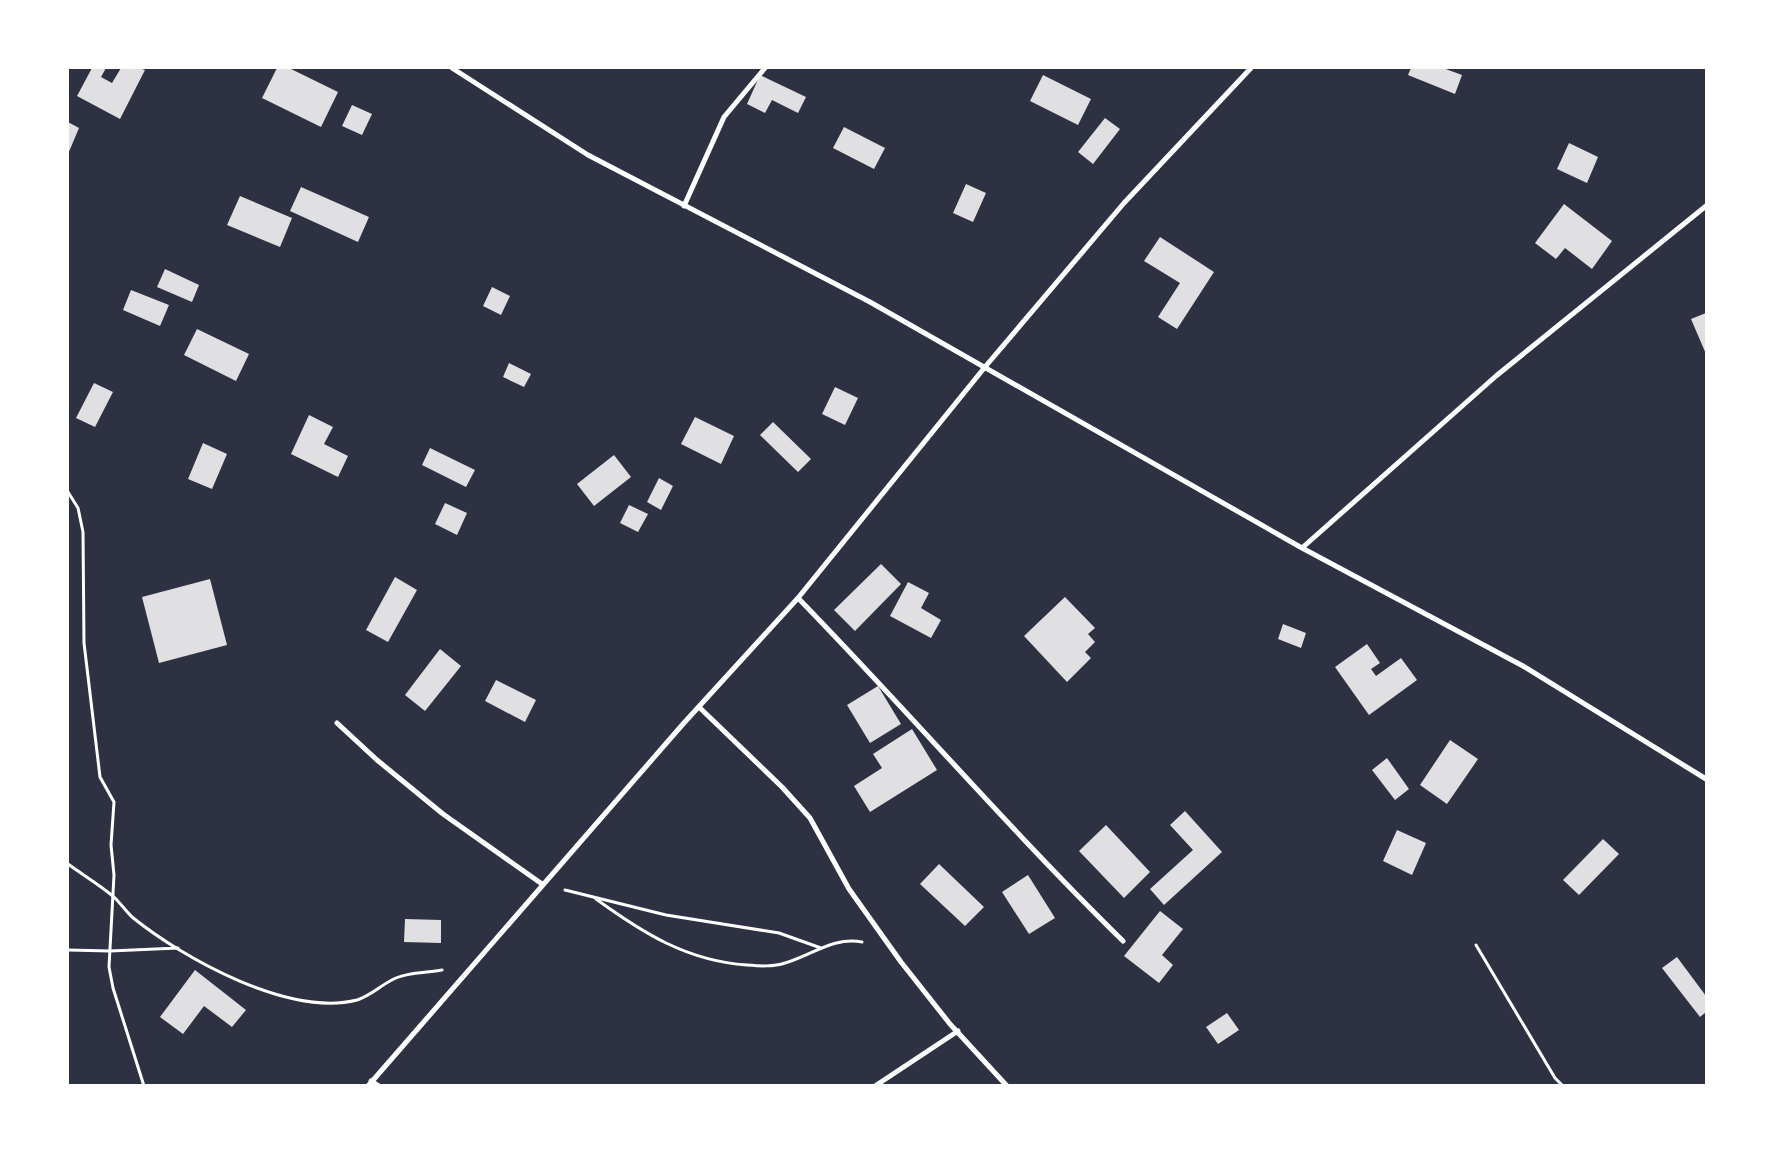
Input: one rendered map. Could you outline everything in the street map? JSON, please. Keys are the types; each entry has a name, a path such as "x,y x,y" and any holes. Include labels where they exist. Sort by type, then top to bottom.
{"street":[{"path":"452,68 588,155 870,302 1302,548 1523,666 1706,779"},
{"path":"684,206 724,117 765,68"},
{"path":"379,1086 369,1083 699,706 798,598 985,367 1124,203 1251,68"},
{"path":"1302,548 1496,376 1706,206"},
{"path":"798,598 878,680 1052,871 1123,941"},
{"path":"699,706 782,787 810,818 849,889 891,949 930,1000 1008,1086"},
{"path":"338,723 376,760 443,814 542,884"},
{"path":"875,1086 958,1031"}],"path":[{"path":"68,492 78,508 83,532 84,643 100,777 114,802 111,845 113,896 109,967 113,988 144,1086"},
{"path":"68,864 113,896 132,916 178,948 258,990 309,1003 357,1000 392,980 404,976 470,967"},
{"path":"542,884 666,915 778,933 822,948"},
{"path":"596,899 638,929 687,954 733,964 766,966 785,963 822,948 853,940 891,949"},
{"path":"1476,945 1555,1078 1563,1086"},
{"path":"68,950 110,951 178,948"}],"building":[{"path":"92,68 106,68 101,77 112,83 121,68 145,70 120,119 77,96"},
{"path":"277,68 289,68 338,92 321,127 262,98"},
{"path":"1411,68 1443,68 1462,75 1455,94 1408,75"},
{"path":"760,75 806,97 798,113 772,100 765,113 747,104"},
{"path":"1043,75 1091,99 1078,125 1030,101"},
{"path":"352,105 372,114 362,135 342,126"},
{"path":"1105,118 1120,129 1093,164 1078,152"},
{"path":"68,122 79,128 68,154"},
{"path":"844,127 885,148 874,169 833,148"},
{"path":"1569,143 1598,157 1587,183 1557,169"},
{"path":"966,184 986,193 973,222 953,213"},
{"path":"301,187 369,217 358,242 290,211"},
{"path":"240,196 292,218 280,247 227,225"},
{"path":"1564,204 1612,241 1592,269 1565,248 1556,259 1535,243"},
{"path":"1160,237 1214,272 1177,329 1158,317 1180,283 1144,261"},
{"path":"165,269 199,285 192,302 157,287"},
{"path":"492,287 510,296 501,315 483,306"},
{"path":"131,290 169,305 160,326 123,310"},
{"path":"1706,313 1706,354 1691,319"},
{"path":"197,329 249,354 236,381 184,355"},
{"path":"509,363 531,374 524,387 503,377"},
{"path":"94,383 113,392 95,427 76,418"},
{"path":"835,387 858,398 845,425 822,414"},
{"path":"309,415 333,427 324,444 348,456 338,477 291,454"},
{"path":"695,417 734,436 721,464 681,444"},
{"path":"773,422 811,459 798,472 760,435"},
{"path":"203,443 227,454 212,489 188,479"},
{"path":"430,448 475,470 466,487 422,465"},
{"path":"614,455 631,477 594,506 577,484"},
{"path":"659,478 673,486 661,510 647,502"},
{"path":"445,503 467,513 457,535 435,524"},
{"path":"629,505 648,514 638,532 620,523"},
{"path":"881,564 901,584 855,631 834,610"},
{"path":"395,577 417,590 388,642 366,630"},
{"path":"210,579 227,645 159,663 142,597"},
{"path":"908,582 929,593 921,608 941,620 931,638 890,616"},
{"path":"1065,597 1095,628 1088,634 1095,642 1085,652 1091,658 1067,682 1024,636"},
{"path":"1283,624 1306,633 1301,648 1278,639"},
{"path":"1367,644 1380,663 1371,669 1376,676 1401,658 1417,680 1369,715 1335,667"},
{"path":"440,649 461,666 425,711 405,695"},
{"path":"496,680 536,700 525,722 485,701"},
{"path":"878,686 901,724 870,743 847,705"},
{"path":"912,729 937,770 870,812 854,786 882,768 873,754"},
{"path":"1450,740 1478,759 1447,804 1420,785"},
{"path":"1387,758 1409,789 1395,800 1372,770"},
{"path":"1185,811 1222,852 1164,905 1150,889 1193,850 1170,825"},
{"path":"1106,825 1150,872 1124,898 1079,851"},
{"path":"1397,830 1426,843 1412,875 1383,861"},
{"path":"1603,839 1619,854 1579,895 1563,880"},
{"path":"939,864 984,907 965,926 920,884"},
{"path":"1028,875 1055,918 1029,934 1002,892"},
{"path":"1160,911 1183,929 1162,955 1173,965 1159,983 1124,956"},
{"path":"405,919 441,920 441,943 404,942"},
{"path":"1677,957 1706,996 1706,1012 1700,1017 1662,968"},
{"path":"195,970 246,1010 232,1027 204,1006 183,1034 160,1017"},
{"path":"1227,1013 1239,1030 1218,1044 1206,1027"}]}
